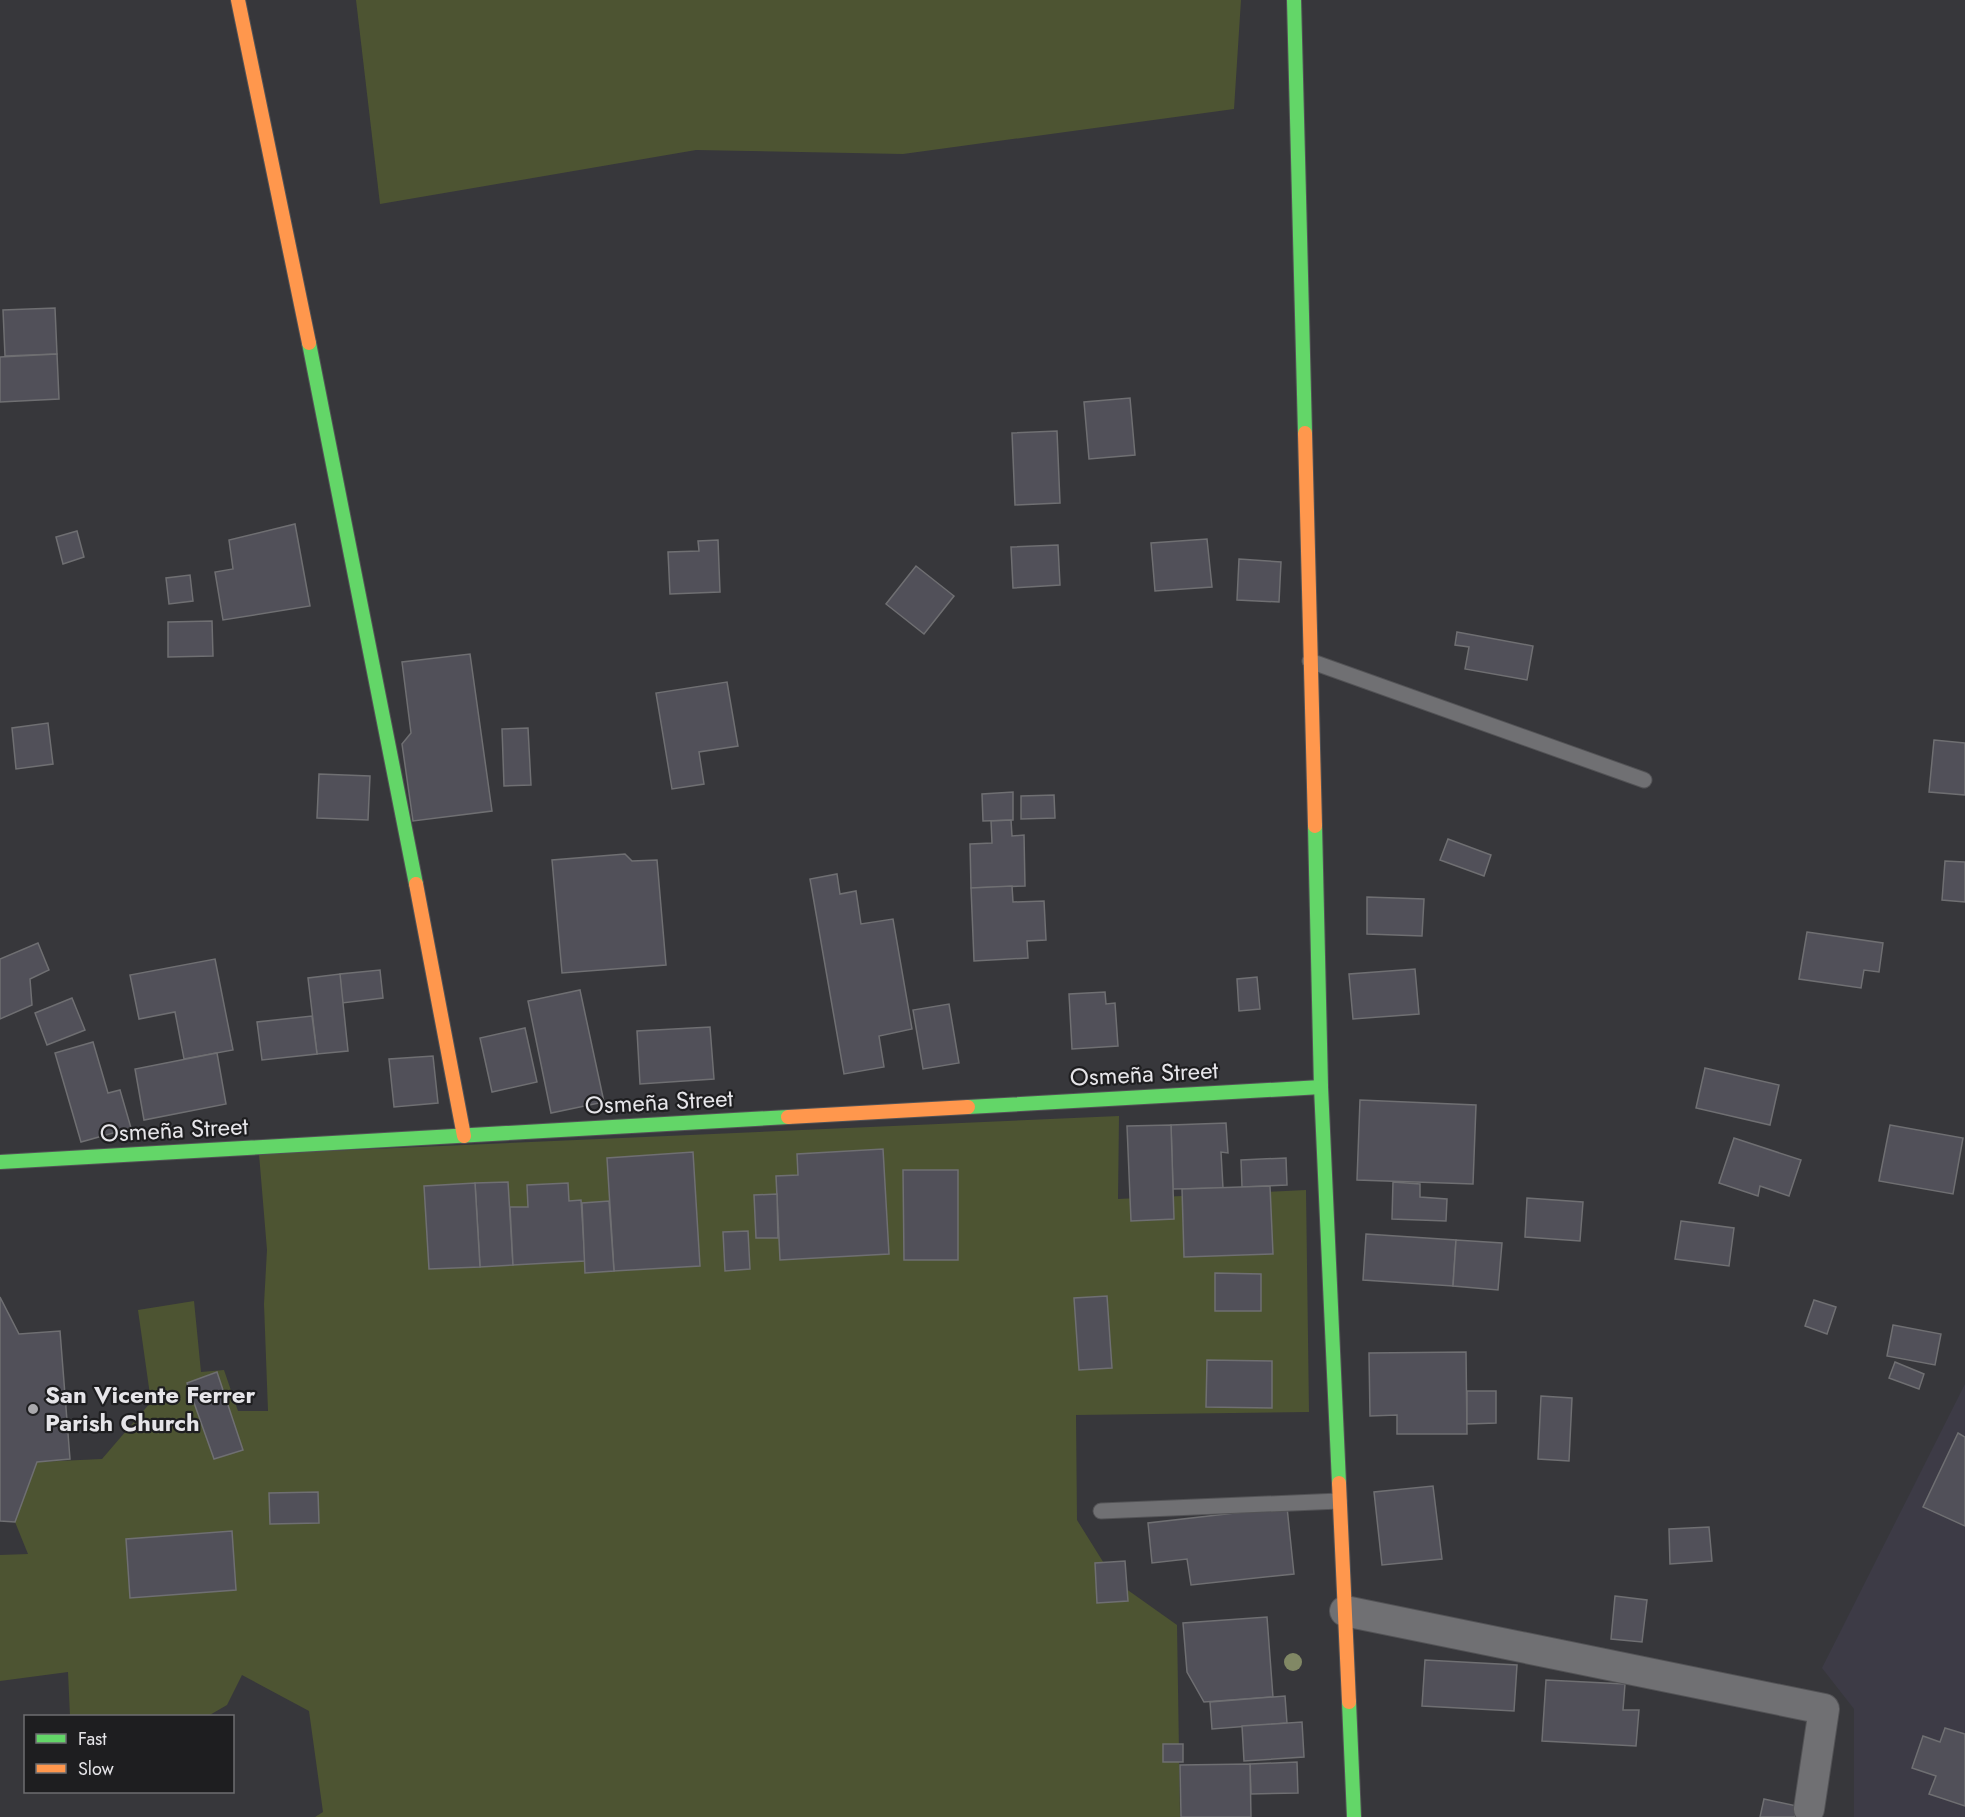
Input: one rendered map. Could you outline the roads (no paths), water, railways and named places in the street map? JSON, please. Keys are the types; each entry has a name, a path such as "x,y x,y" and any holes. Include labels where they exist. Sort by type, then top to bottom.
{"street":[{"path":"238,0 325,417 464,1136"},
{"path":"1294,0 1321,1087 1354,1817"},
{"name":"Osmeña Street","path":"0,1162 1321,1087"},
{"path":"1345,1611 1824,1709 1809,1809"}],"lane":[{"path":"1310,661 1644,780"},
{"path":"1101,1511 1339,1501"}],"place":[{"name":"San Vicente Ferrer Parish Church","path":"33,1409"}]}
